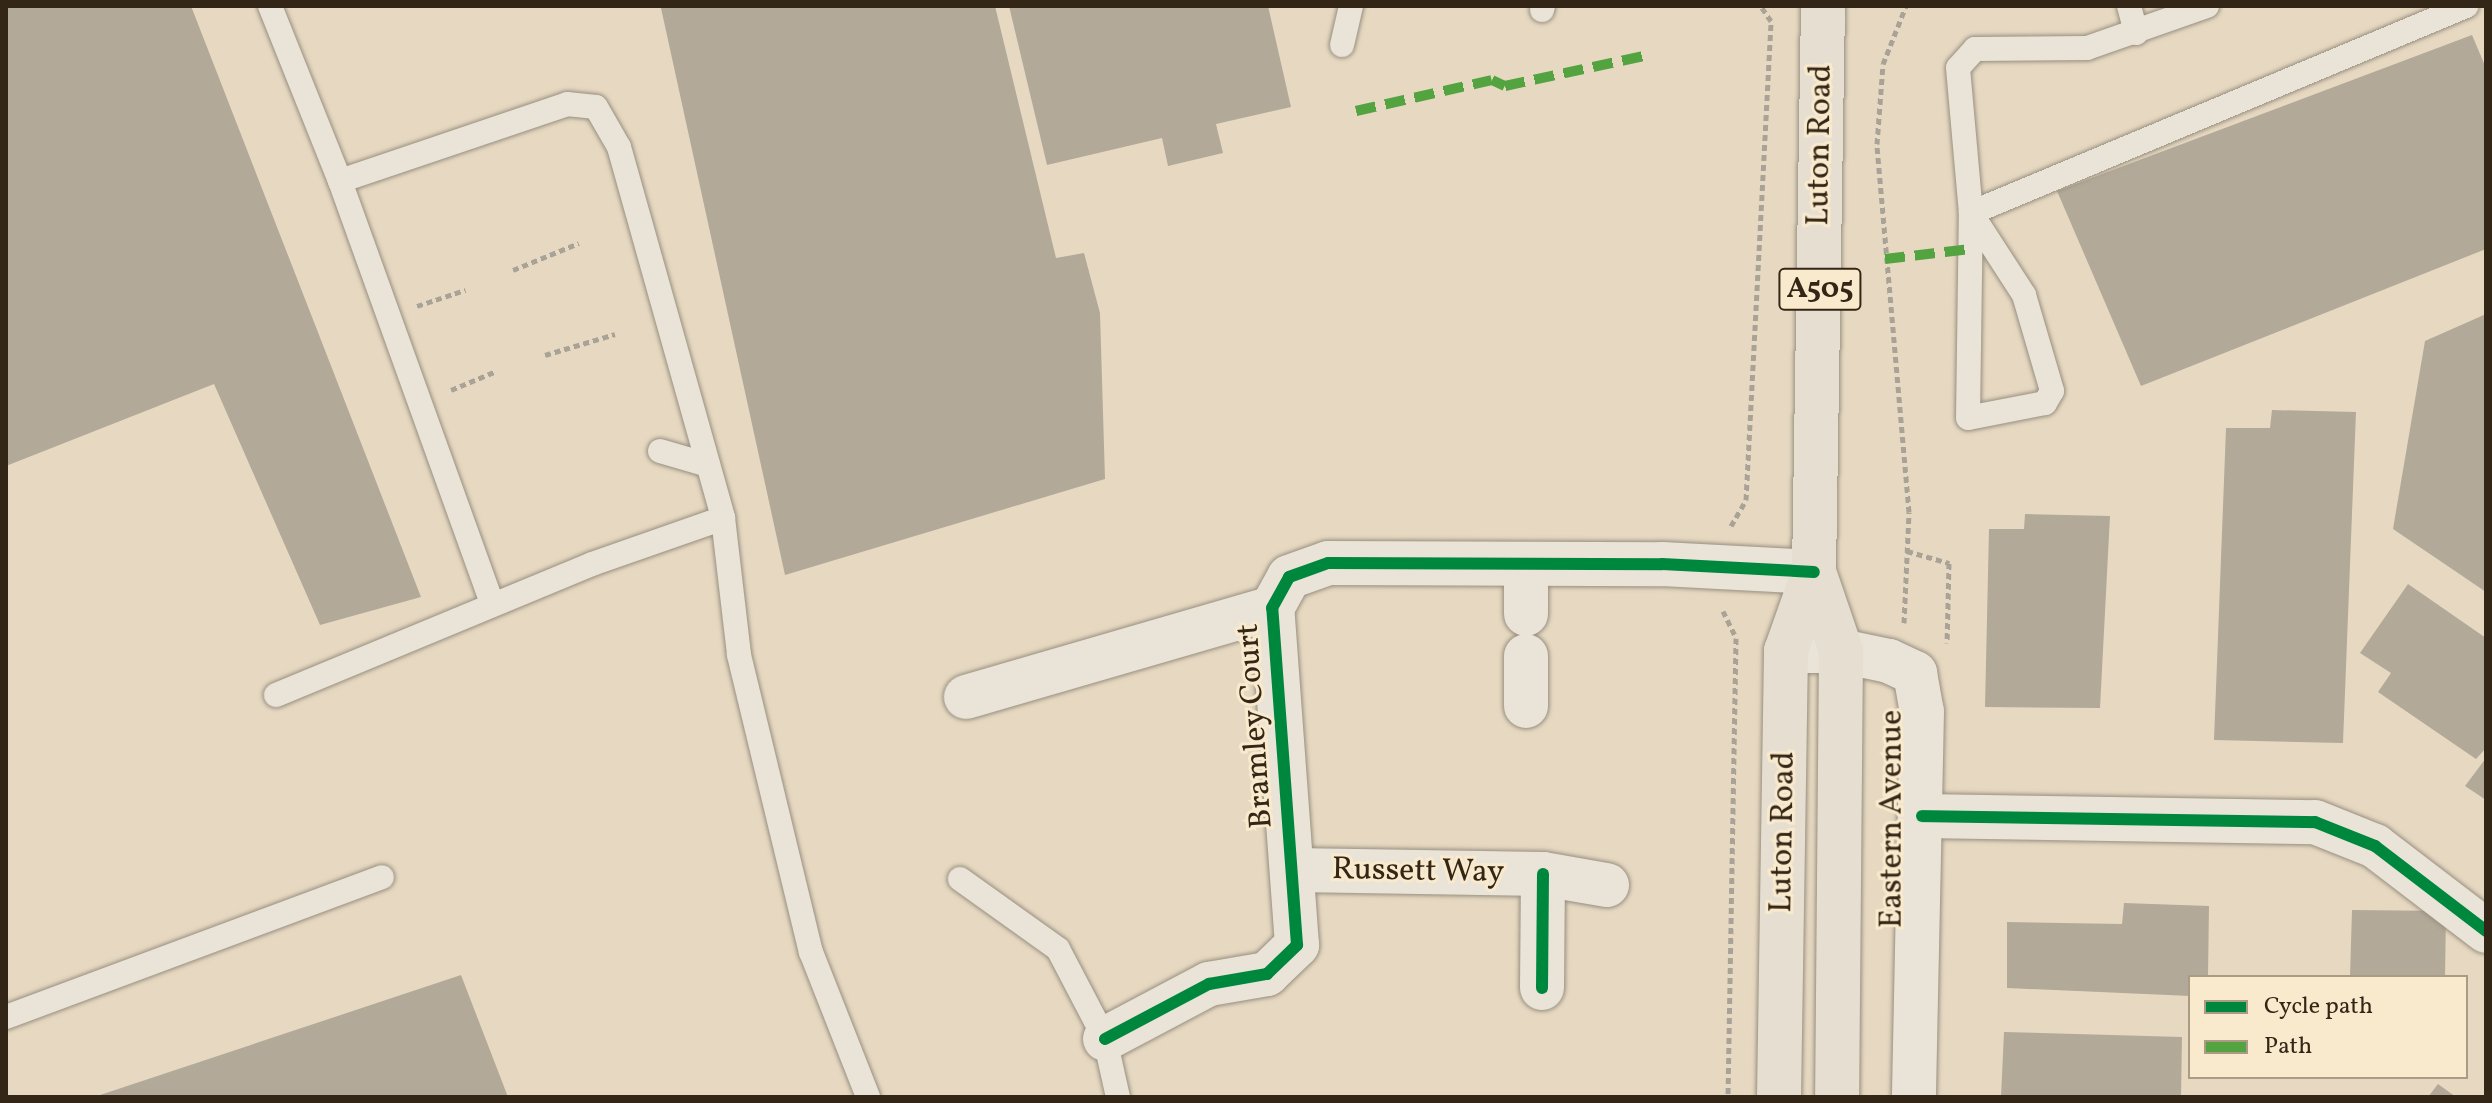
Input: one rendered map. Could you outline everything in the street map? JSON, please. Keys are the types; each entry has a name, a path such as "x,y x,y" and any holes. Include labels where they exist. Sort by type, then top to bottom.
{"main road":[{"name":"Luton Road","path":"1779,1097 1786,651 1814,572 1823,6"},
{"name":"Luton Road","path":"1814,572 1841,651 1837,1097"}],"street":[{"name":"Bramley Court","path":"1105,1039 1209,984 1267,974 1297,945 1294,870 1272,608 1289,577 1328,563 1526,564 1814,572"},
{"path":"1526,564 1526,706"},
{"name":"Bramley Court","path":"966,697 1272,608"},
{"name":"Eastern Avenue","path":"1786,651 1841,651 1915,673 1922,711 1922,816 1914,1097"},
{"path":"1922,816 2315,822 2375,846 2486,931"},
{"name":"Russett Way","path":"1294,870 1543,874 1607,885"},
{"name":"Russett Way","path":"1542,988 1543,874"}],"lane":[{"path":"270,6 340,181 492,604"},
{"path":"1332,6 1342,45 1351,6"},
{"path":"2129,6 2136,33"},
{"path":"1971,213 2024,295 2052,391 2045,403 1968,418 1971,213 1958,68 1975,49 2087,48 2207,6"},
{"path":"1971,213 2466,6"},
{"path":"340,181 567,104 596,107 619,147 723,518 739,655 811,952 868,1097"},
{"path":"660,451 708,465"},
{"path":"276,695 688,526 723,518"},
{"path":"6,1017 382,877"},
{"path":"960,879 1058,949 1105,1039 1118,1097"}],"path":[{"path":"1727,532 1746,500 1771,21 1761,6"},
{"path":"1902,667 1909,512 1877,144 1883,64 1906,6"},
{"path":"513,270 579,243"},
{"path":"409,309 465,290"},
{"path":"545,355 615,334"},
{"path":"436,396 494,372"},
{"path":"1720,603 1736,638 1728,1097"}],"building":[{"path":"6,6 191,6 421,597 320,625 214,384 6,466"},
{"path":"995,6 1056,258 1084,253 1100,313 1105,479 785,575 661,8"},
{"path":"1009,6 1268,6 1291,107 1216,124 1223,153 1168,166 1162,138 1047,165"},
{"path":"2472,35 2486,68 2486,249 2141,386 2057,191"},
{"path":"2486,314 2486,592 2393,529 2425,341"},
{"path":"2272,410 2356,412 2343,743 2214,740 2226,428 2270,428"},
{"path":"2025,514 2110,516 2100,708 1985,707 1989,529 2024,529"},
{"path":"2408,584 2486,638 2486,748 2476,759 2378,692 2391,673 2360,653"},
{"path":"2486,758 2486,800 2465,786"},
{"path":"2124,903 2209,906 2208,975 2188,975 2188,996 2007,988 2007,922 2122,924"},
{"path":"2352,910 2446,911 2445,975 2350,975"},
{"path":"461,975 508,1097 97,1097 97,1096"},
{"path":"2004,1032 2182,1037 2181,1097 2001,1097"},
{"path":"2438,1084 2456,1097 2428,1097"}],"marked path":[{"path":"1356,111 1492,80 1505,86 1644,56"},
{"path":"1885,259 1970,249"}],"cycle path":[{"path":"1105,1039 1209,984 1267,974 1297,945 1272,608 1289,577 1328,563 1662,564 1814,572"},
{"path":"1922,816 2315,822 2375,846 2486,931"},
{"path":"1542,988 1543,874"}]}
